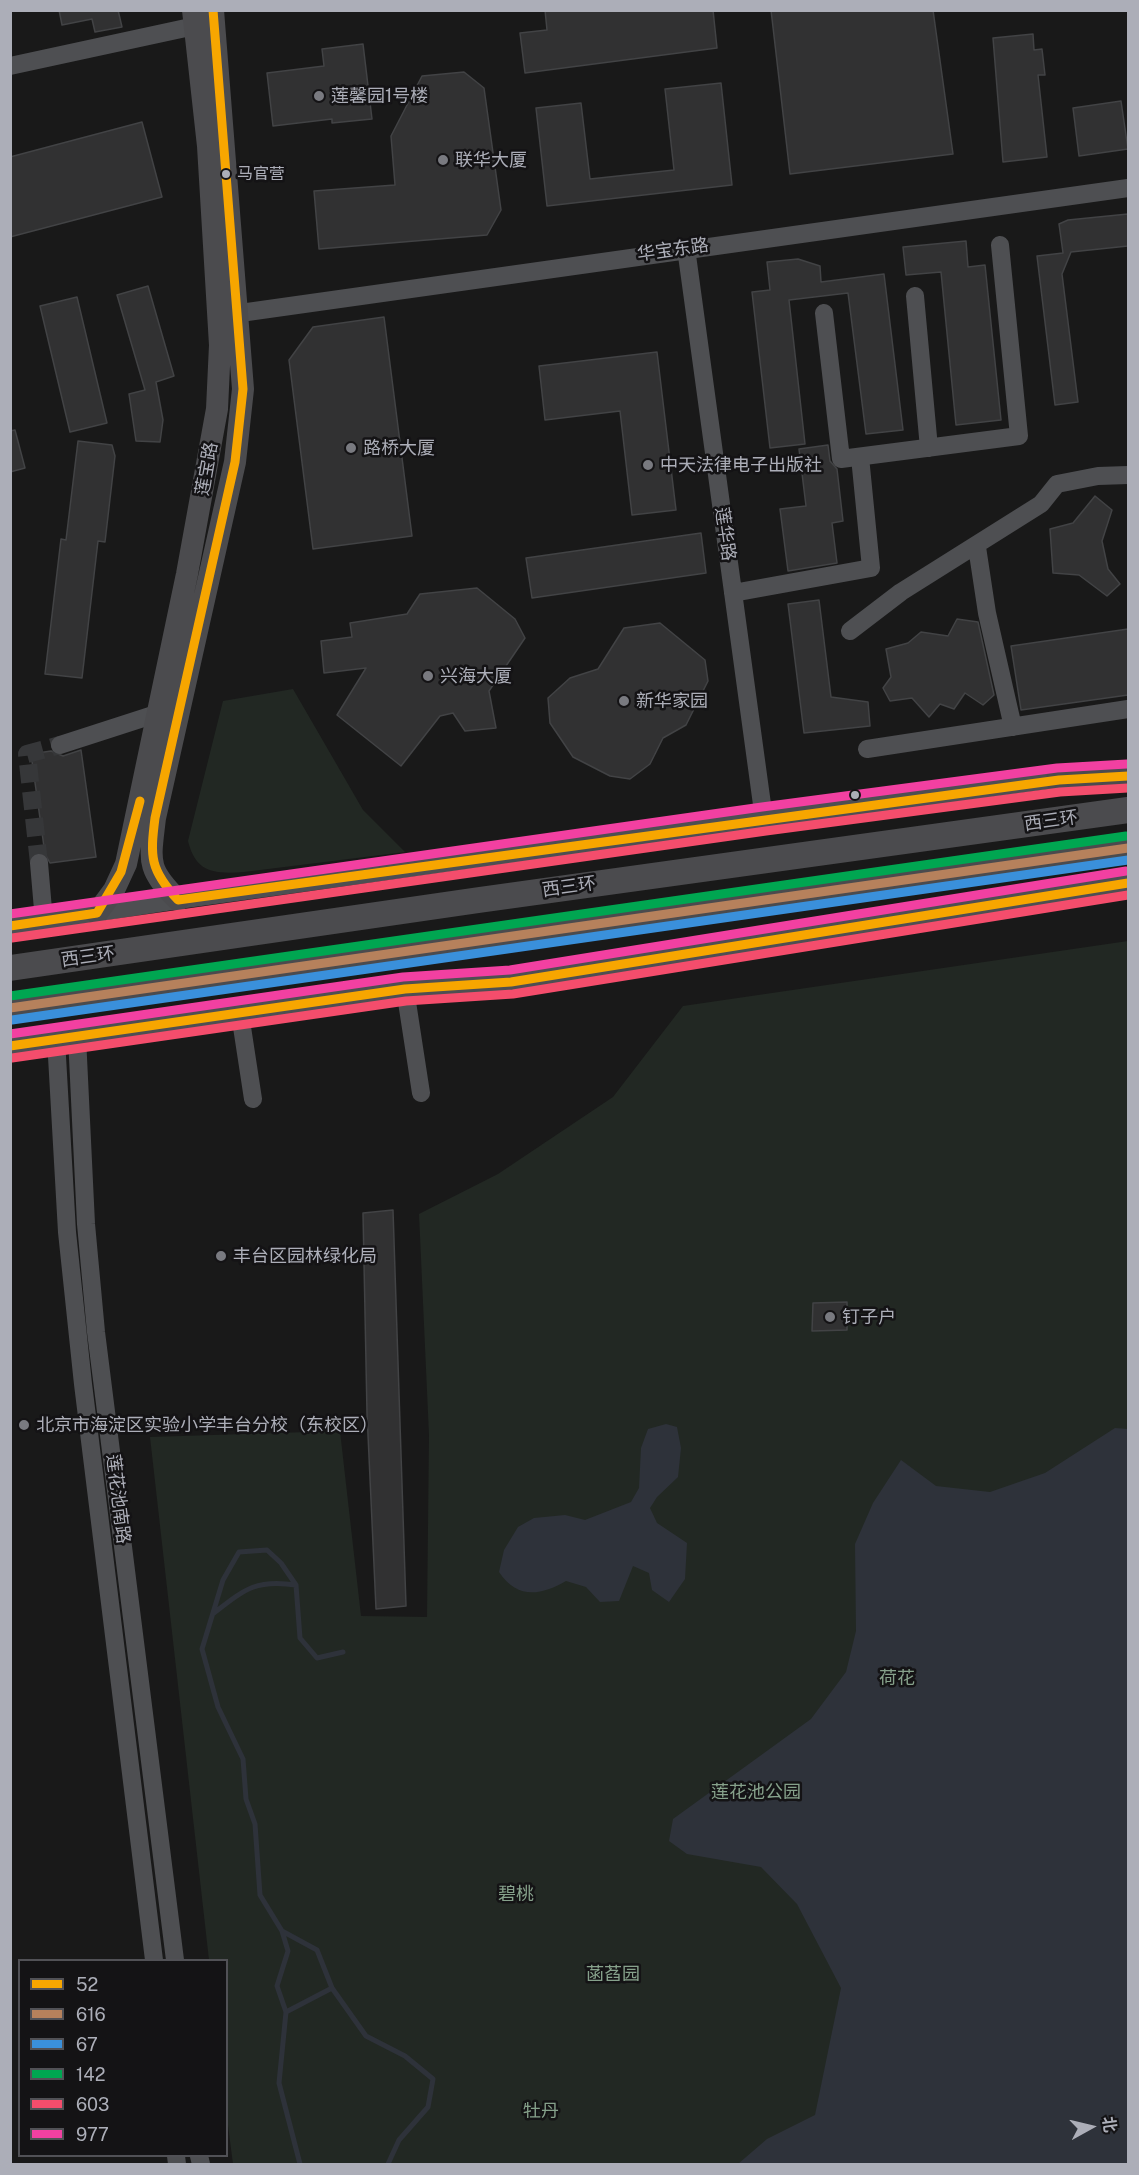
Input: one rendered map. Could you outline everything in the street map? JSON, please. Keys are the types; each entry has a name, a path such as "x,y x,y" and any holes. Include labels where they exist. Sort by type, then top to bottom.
{"highway":[{"path":"1059,780 1128,776"},
{"name":"西三环","path":"10,968 1128,810"},
{"path":"10,1008 1128,848"}],"main road":[{"name":"莲宝路","path":"97,913 114,890 126,864 159,713 217,409 220,345 228,315 213,10"},
{"name":"莲宝路","path":"178,900 157,879 152,847 155,818 234,462 243,389 228,315 194,18"}],"street":[{"path":"10,66 194,18"},
{"name":"华宝东路","path":"228,315 686,248 1128,188"},
{"path":"824,313 841,459 1019,436 1000,245"},
{"name":"莲华路","path":"686,248 764,819"},
{"path":"915,296 929,448"},
{"path":"733,593 871,568 860,457"},
{"path":"850,630 902,592 977,547 1041,504 1057,484 1098,476 1128,476"},
{"path":"977,547 987,613 1013,727"},
{"path":"867,749 1128,709"},
{"path":"60,745 159,713"},
{"path":"10,926 178,900 1059,780 1128,764"},
{"path":"39,863 44,921"},
{"path":"10,1046 405,990 511,982 1128,883"},
{"path":"405,990 421,1093"},
{"path":"240,1014 253,1099"},
{"name":"莲花池南路","path":"77,1037 86,1224 95,1321 175,1959"},
{"name":"莲花池南路","path":"56,1039 66,1221 82,1374 154,1959"}],"green space":[{"path":"293,689 363,810 405,852 244,872 215,872 208,869 196,860 188,841 223,701"},
{"name":"莲花池公园","path":"1128,941 1128,2164 233,2164 228,2125 228,1959 209,1959 150,1437 340,1431 361,1616 427,1617 429,1435 419,1214 498,1174 613,1097 683,1006"}],"shaded area":[{"path":"666,1424 677,1427 681,1448 678,1477 657,1497 650,1508 657,1523 687,1543 685,1579 669,1602 652,1590 649,1573 633,1566 619,1601 600,1602 586,1587 566,1581 547,1590 529,1592 521,1591 506,1581 499,1572 504,1550 518,1527 534,1518 565,1515 585,1520 631,1502 639,1488 641,1448 648,1429"},
{"path":"1115,1428 1128,1429 1128,2164 738,2164 767,2139 815,2115 841,1988 797,1904 761,1867 687,1854 669,1841 673,1819 811,1719 846,1672 856,1631 855,1544 873,1503 901,1460 936,1486 990,1492 1045,1473"}],"building":[{"path":"59,10 118,10 122,27 95,32 92,19 62,25"},
{"path":"545,10 713,10 717,48 525,73 520,33 547,30"},
{"path":"771,10 933,10 953,154 790,174"},
{"path":"1033,34 1034,50 1042,49 1045,75 1038,75 1047,157 1003,162 993,38"},
{"name":"莲馨园1号楼","path":"363,44 372,119 332,123 332,119 273,126 267,73 324,66 322,49"},
{"name":"联华大厦","path":"464,72 484,88 501,210 487,235 319,249 314,191 395,185 391,136 422,76"},
{"path":"721,83 732,185 547,206 536,108 581,103 590,179 674,170 665,89"},
{"path":"1121,101 1128,149 1079,156 1073,108"},
{"path":"142,122 162,197 10,237 10,157"},
{"path":"1128,214 1128,246 1071,252 1062,274 1078,402 1055,405 1037,256 1063,253 1059,224 1068,220"},
{"path":"966,241 968,267 985,265 1001,420 956,425 941,272 906,275 903,247"},
{"path":"798,259 820,266 821,282 884,274 903,430 866,434 848,293 789,300 805,444 770,448 752,292 770,290 767,262"},
{"path":"148,286 174,376 156,382 163,420 160,442 136,441 129,394 145,390 117,295"},
{"path":"77,297 107,423 70,432 40,306"},
{"name":"路桥大厦","path":"384,317 412,536 313,549 289,360 313,327"},
{"name":"中天法律电子出版社","path":"657,352 676,510 632,515 620,411 545,420 539,366"},
{"path":"15,430 25,468 10,472 10,431"},
{"path":"78,441 112,445 115,456 105,542 98,541 82,678 45,674 61,539 66,540"},
{"path":"828,445 830,461 837,469 843,521 832,523 837,563 788,571 780,509 806,506 799,449"},
{"path":"1095,496 1112,510 1102,541 1108,569 1120,584 1107,596 1079,575 1053,573 1050,529 1073,523"},
{"path":"701,533 706,573 532,598 526,558"},
{"name":"兴海大厦","path":"477,588 515,619 525,638 489,691 496,728 465,731 453,713 440,716 401,766 337,715 366,668 324,673 321,641 352,637 350,623 407,614 420,594"},
{"path":"819,600 831,697 868,702 870,726 804,733 788,604"},
{"path":"957,619 978,622 994,695 983,705 965,693 954,709 940,704 929,717 912,698 890,701 883,688 891,677 886,649 908,643 921,632 948,636"},
{"name":"新华家园","path":"660,623 705,660 708,681 686,725 663,738 650,764 630,779 610,776 573,757 550,723 548,698 570,678 598,669 624,628"},
{"path":"1128,629 1128,695 1021,710 1011,646"},
{"path":"81,750 96,857 50,863 45,854 31,754 51,751 63,756"},
{"path":"393,1210 406,1606 376,1609 367,1413 363,1213"},
{"name":"钉子户","path":"847,1302 847,1330 812,1331 813,1303"}],"waterway":[{"path":"332,1988 317,1950 282,1931 260,1895 255,1824 246,1799 243,1759 218,1707 202,1649 223,1580 239,1552 267,1550 281,1563 296,1585 300,1638 317,1658 343,1652"},
{"path":"214,1613 252,1588 271,1583 296,1585"},
{"path":"282,1931 288,1951 277,1986 286,2012 279,2083 300,2164"},
{"path":"286,2012 332,1988 366,2036 405,2056 433,2079 428,2107 399,2140 388,2164"}],"tunnel":[{"path":"39,863 27,754 60,745"}],"transit line":[{"name":"52","path":"213,10 243,389 235,462 155,818 154,862 162,880 178,900 1059,780 1128,776"},
{"name":"977","path":"10,914 762,807 1057,768 1127,764"},
{"name":"603","path":"12,938 766,831 1060,792 1128,788"},
{"name":"52","path":"10,926 97,913 121,872 140,801"},
{"name":"142","path":"10,996 1126,836"},
{"name":"616","path":"10,1008 1128,848"},
{"name":"67","path":"12,1020 1128,860"},
{"name":"977","path":"10,1034 403,977 510,970 1126,871"},
{"name":"52","path":"10,1046 405,989 511,982 1128,883"},
{"name":"603","path":"12,1058 406,1001 513,994 1128,895"}],"place":[{"name":"莲馨园1号楼","path":"319,96"},
{"name":"联华大厦","path":"443,160"},
{"name":"马官营","path":"226,174"},
{"name":"路桥大厦","path":"351,448"},
{"name":"中天法律电子出版社","path":"648,465"},
{"name":"兴海大厦","path":"428,676"},
{"name":"新华家园","path":"624,701"},
{"name":"丰台区园林绿化局","path":"221,1256"},
{"name":"钉子户","path":"830,1317"},
{"name":"北京市海淀区实验小学丰台分校（东校区）","path":"24,1425"}],"park label":[{"name":"荷花","path":"897,1678"},
{"name":"碧桃","path":"516,1894"},
{"name":"菡萏园","path":"613,1974"},
{"name":"牡丹","path":"541,2111"}]}
